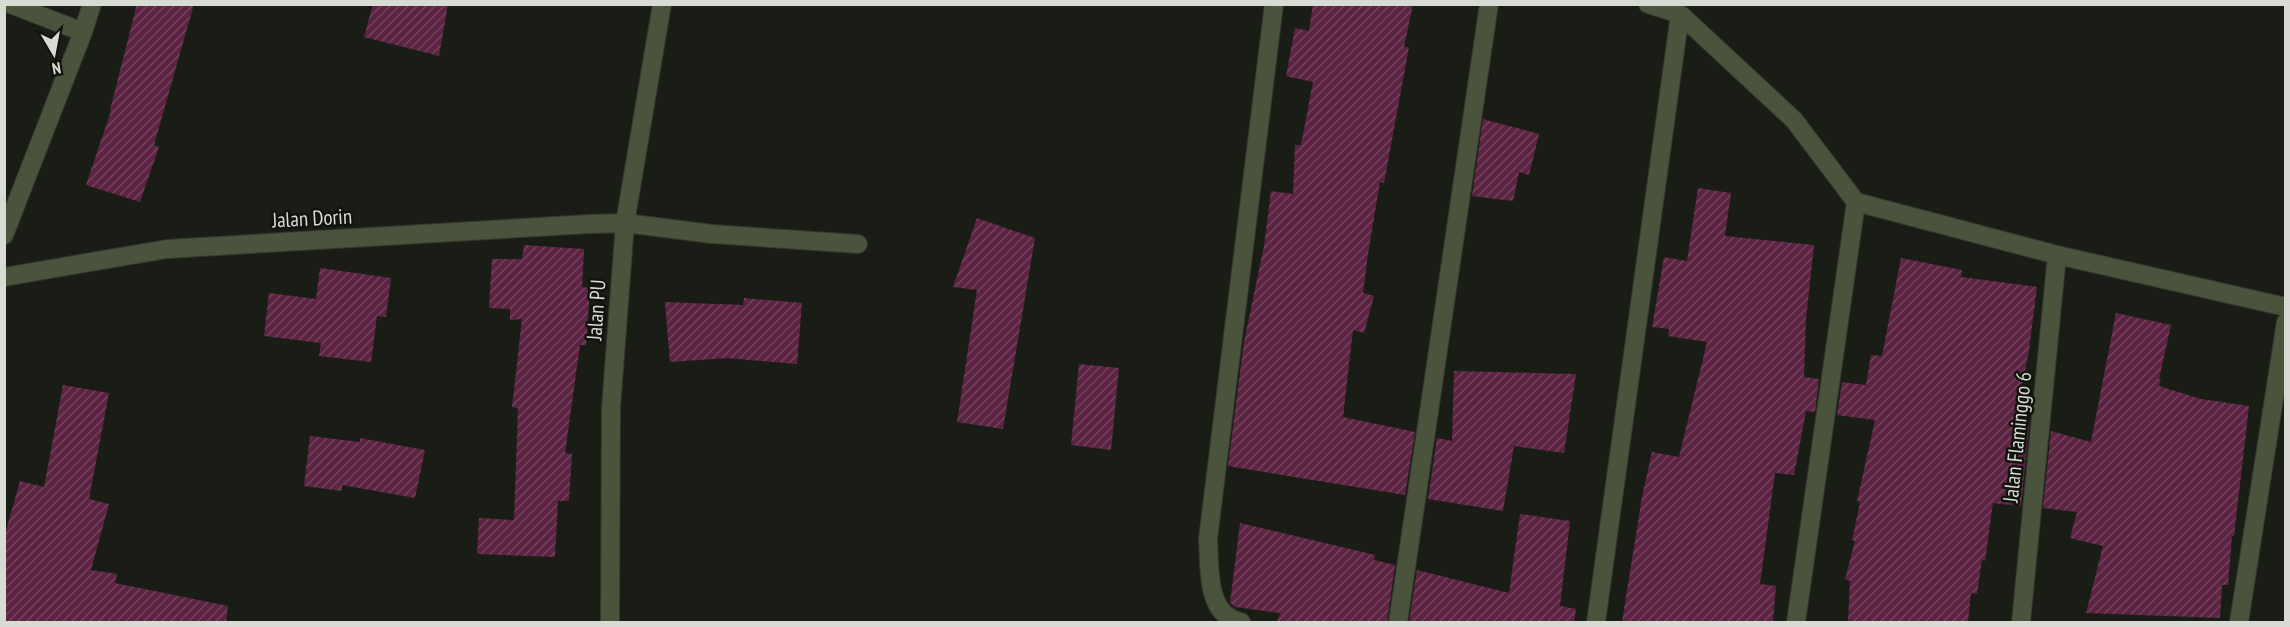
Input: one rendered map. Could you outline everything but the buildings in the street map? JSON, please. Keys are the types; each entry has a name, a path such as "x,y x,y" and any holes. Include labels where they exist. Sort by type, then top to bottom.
{"street":[{"path":"10,4 83,32"},
{"path":"4,235 92,4"},
{"name":"Jalan PU","path":"610,622 611,408 625,223 662,4"},
{"path":"1241,622 1235,621 1222,611 1212,595 1208,539 1274,4"},
{"path":"1398,622 1489,4"},
{"path":"1648,4 1680,14 1794,120 1856,202 2057,255 2286,307"},
{"path":"1596,622 1680,14"},
{"path":"1796,622 1856,202"},
{"name":"Jalan Dorin","path":"4,277 166,249 590,224 625,223 712,234 858,244"},
{"name":"Jalan Flaminggo 6","path":"2020,622 2057,255"},
{"path":"2239,622 2286,322"}]}
